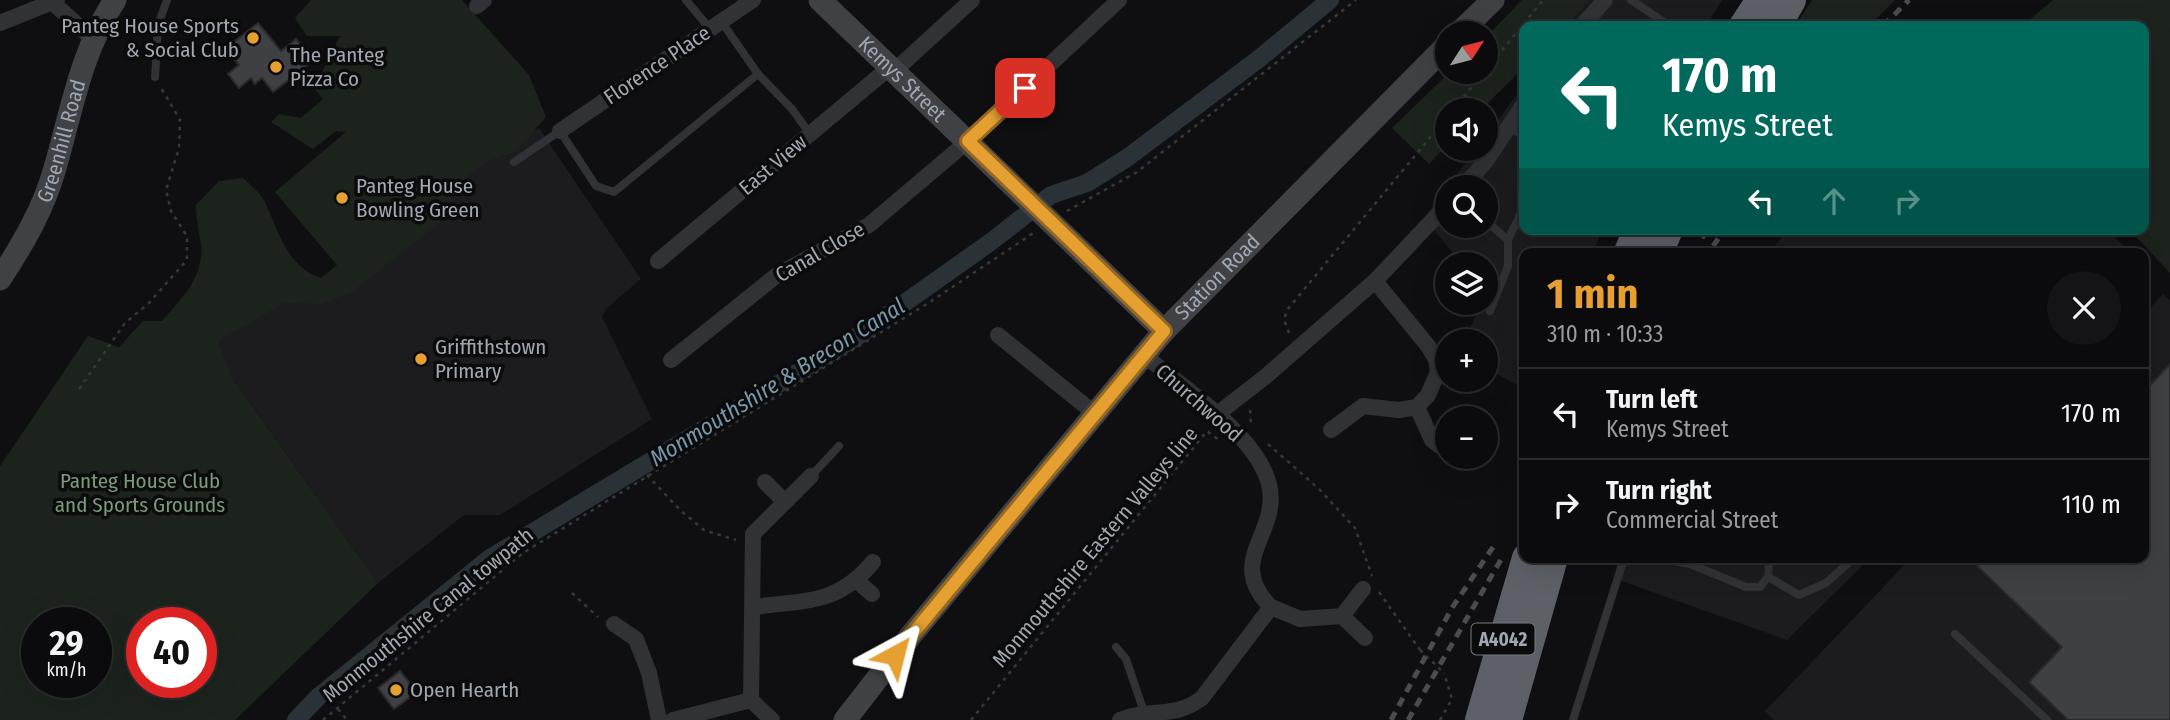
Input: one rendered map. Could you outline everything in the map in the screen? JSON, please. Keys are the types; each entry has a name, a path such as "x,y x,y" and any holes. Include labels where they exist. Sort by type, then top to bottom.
{"highway":[{"path":"1747,21 1761,0"},
{"path":"1779,21 1791,0"},
{"name":"A4042","path":"1480,720 1526,563"},
{"name":"A4042","path":"1507,720 1552,563"}],"street":[{"name":"Greenhill Road","path":"0,279 38,214 55,170 75,90 92,38 113,0"},
{"name":"Florence Place","path":"560,131 753,0"},
{"name":"Kemys Street","path":"820,0 1164,331"},
{"name":"East View","path":"658,261 972,0"},
{"name":"Canal Close","path":"671,360 777,275 869,225 968,141 1119,0"},
{"path":"1471,21 1493,0"},
{"path":"1586,21 1605,0"},
{"path":"0,23 45,3 92,38"},
{"name":"Station Road","path":"845,720 912,634 1164,331 1435,57"},
{"path":"1471,175 1519,112"},
{"path":"1216,415 1301,347 1375,281 1435,218"},
{"path":"1331,430 1363,406 1399,410 1417,407 1435,382 1438,372 1436,359 1375,281"},
{"path":"998,335 1094,413"},
{"name":"Churchwood","path":"1144,355 1216,415 1250,439 1269,484 1267,521 1255,547 1251,577 1259,596 1271,607"},
{"path":"1417,407 1435,442"},
{"path":"772,720 751,700 753,534 811,476"},
{"path":"765,482 785,502"},
{"path":"753,607 829,597 857,581 873,562"},
{"path":"857,581 873,594"},
{"path":"1342,616 1363,589"},
{"path":"1120,720 1144,715 1191,715 1271,607 1300,619 1342,616 1365,638"},
{"path":"614,624 636,639 649,673 659,720"},
{"path":"636,639 648,627"},
{"path":"673,720 751,700"}],"lane":[{"path":"155,78 158,25 167,0"},
{"path":"686,0 716,25 792,109 810,134"},
{"path":"1631,0 1662,21"},
{"path":"514,162 560,131 596,186 614,192 758,74"},
{"path":"1509,127 1519,133"},
{"path":"1498,291 1508,266 1508,240 1519,217"},
{"path":"1498,231 1508,240"},
{"path":"811,476 839,446"},
{"path":"1573,720 1622,563"},
{"path":"1696,563 1746,587 1760,587 1769,577 1769,563"},
{"path":"1769,577 1799,595 1826,583 1848,563"},
{"path":"1955,634 2047,720"},
{"path":"1116,647 1126,659 1144,715"}],"path":[{"name":"Monmouthshire Canal towpath","path":"323,720 523,553 930,302 1049,220 1137,172 1356,0"},
{"path":"1526,21 1543,0"},
{"path":"1498,55 1519,29"},
{"path":"79,389 125,323 149,303 187,260 187,236 171,211 166,190 179,148 180,120 155,78"},
{"path":"1462,98 1474,84"},
{"path":"1301,347 1291,337 1284,320 1287,310 1435,131"},
{"path":"1254,404 1249,417 1250,439 1319,489 1355,528 1376,587 1420,650 1444,673 1452,699 1440,720"},
{"name":"Monmouthshire Eastern Valleys line","path":"971,720 1208,430 1236,454 1250,439"},
{"path":"648,475 680,510 704,530 740,541 753,541"},
{"path":"572,593 602,621 614,624"},
{"path":"338,708 347,720"}],"shaded area":[{"path":"1590,0 1722,0 1709,21 1573,21"},
{"path":"1519,92 1519,235 1600,235 1595,248 1519,248 1519,386 1498,375 1498,329 1470,329 1476,315 1498,315 1498,252 1452,252 1441,238 1498,238 1498,175 1456,175 1467,161 1498,161 1498,120"},
{"name":"Griffithstown Primary","path":"539,128 641,279 607,308 602,317 652,419 500,515 464,515 378,583 207,342 296,277 324,292 491,152"},
{"path":"1435,203 1435,231 1424,218"},
{"path":"1783,235 2113,235 2125,248 1774,248"},
{"path":"2163,294 2170,300 2170,720 1774,720 1765,711 1906,563 2149,563 2149,309"},
{"path":"1621,563 1865,563 1787,640 1616,579"}],"green space":[{"name":"Panteg House Club and Sports Grounds","path":"311,0 462,0 529,75 546,117 516,151 488,161 459,183 440,222 352,292 322,304 284,303 218,341 231,376 378,583 235,720 0,720 0,466 88,336 119,347 143,321 162,321 196,277 201,244 196,205 219,181 243,178 258,192 286,247 300,266 321,278 337,265 275,192 346,132 336,131 313,149 271,122 279,114 301,118 323,99 314,88 340,36 307,36 295,18"},
{"path":"1522,0 1590,0 1572,21 1519,21 1519,72 1493,98 1435,98 1435,158 1429,164 1392,128 1438,84 1498,84 1498,25"},
{"path":"1812,0 1895,0 1874,21 1798,21"},
{"path":"2053,0 2170,0 2170,273 2135,235 2149,235 2149,21 2028,21"}],"building":[{"path":"258,23 281,51 296,39 313,61 273,92 262,78 255,84 251,78 239,88 228,74 239,65 225,49"},
{"path":"2170,364 2170,720 2068,720 2029,682 2062,647 1977,566 1980,563 2149,563 2149,387"},
{"path":"400,671 417,692 394,709 378,688"}],"waterway":[{"name":"Monmouthshire & Brecon Canal","path":"296,720 318,697 490,558 858,336 992,241 1051,195 1087,183 1127,158 1260,58 1330,0"}],"railway":[{"path":"1888,21 1909,0"},
{"path":"1713,246 1721,235"},
{"path":"1391,720 1452,608 1493,547"},
{"path":"1408,720 1503,556"}],"place":[{"name":"Panteg House Sports & Social Club","path":"253,38"},
{"name":"The Panteg Pizza Co","path":"276,67"},
{"name":"Panteg House Bowling Green","path":"342,198"},
{"name":"Griffithstown Primary","path":"421,359"},
{"name":"Open Hearth","path":"396,690"}],"route":[{"path":"895,655 1164,331 968,141 1025,88"}]}
